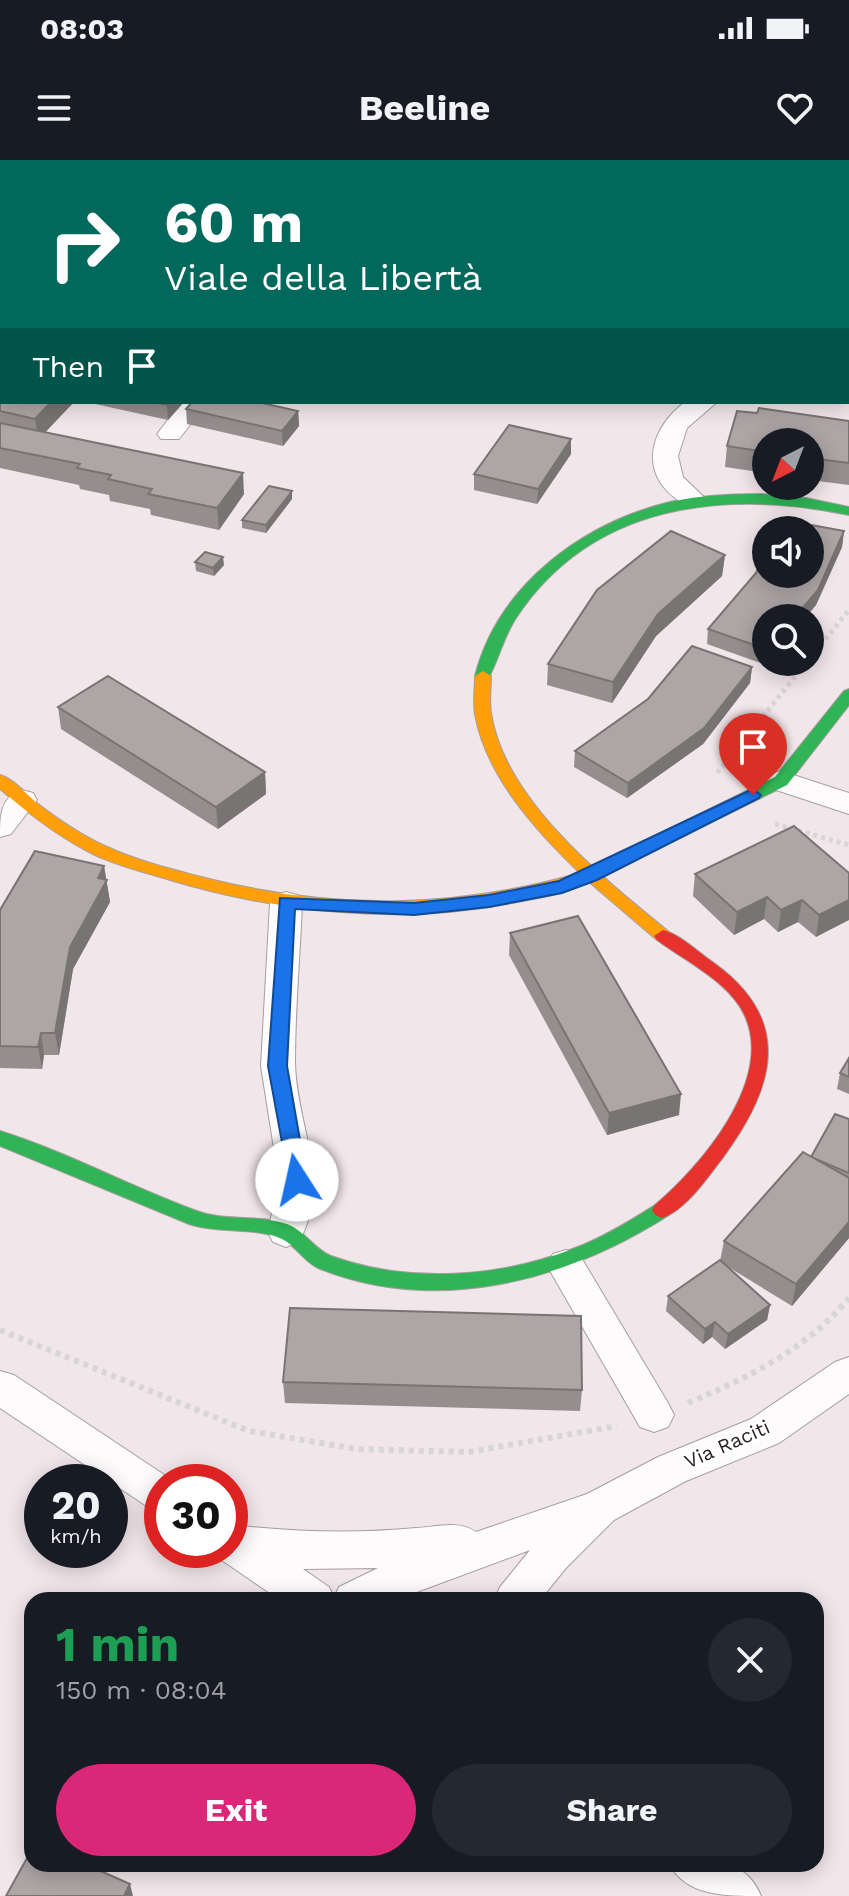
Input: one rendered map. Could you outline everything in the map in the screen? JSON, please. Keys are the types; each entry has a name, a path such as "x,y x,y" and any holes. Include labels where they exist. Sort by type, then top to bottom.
{"street":[{"path":"170,434 193,404"},
{"path":"694,500 671,481 664,451 672,428 698,404"},
{"path":"0,1138 208,1224 286,1232 317,1259 357,1271 434,1283 510,1279 566,1265 639,1227 691,1187 717,1154 755,1077 762,1044 758,1022 739,994 611,896 510,784 489,734 481,688 495,639 527,590 548,569 598,532 659,508 730,496 778,497 849,511"},
{"path":"0,827 11,790 59,827 122,859 286,903 414,909 489,901 562,887 591,876 781,781 849,694"},
{"path":"781,781 849,804"},
{"path":"286,903 278,1066 297,1180 286,1232"},
{"path":"566,1265 654,1415"},
{"name":"Via Raciti","path":"370,1592 398,1578 600,1507 672,1469 765,1431 849,1373"},
{"path":"0,1387 144,1483"},
{"name":"Via Raciti","path":"521,1592 551,1555 600,1507"},
{"path":"248,1545 301,1551 390,1549 513,1538"},
{"path":"248,1555 302,1592"},
{"path":"704,1872 738,1896"}],"path":[{"path":"824,640 849,610"},
{"path":"713,778 795,676"},
{"path":"0,1330 249,1431 357,1449 469,1452 596,1432 654,1415 742,1381 796,1348 849,1298"}],"building":[{"path":"0,404 49,404 35,419 0,411"},
{"path":"190,404 267,404 298,411 282,431 186,409"},
{"path":"759,408 849,421 849,463 824,460 824,428 752,428 752,450 727,446 737,411 757,413"},
{"path":"0,423 243,473 217,508 148,494 152,489 108,479 111,475 77,468 80,464 0,448"},
{"path":"509,425 571,439 538,489 474,474"},
{"path":"269,486 292,491 266,525 242,520"},
{"path":"824,527 844,531 824,576"},
{"path":"671,531 725,555 658,614 613,682 548,664 597,590"},
{"path":"205,552 223,557 213,568 195,562"},
{"path":"752,578 752,588 819,588 806,604 752,604 752,644 708,629"},
{"path":"692,646 752,667 704,728 628,783 575,751 648,699"},
{"path":"108,676 265,772 216,807 58,707"},
{"path":"794,826 849,873 849,900 819,915 802,900 781,910 767,897 737,912 695,874"},
{"path":"35,851 104,866 98,878 107,880 70,947 55,1033 41,1033 38,1047 0,1046 0,910"},
{"path":"578,916 681,1094 609,1113 510,933"},
{"path":"849,1058 849,1077 840,1073"},
{"path":"835,1114 849,1119 849,1173 811,1157"},
{"path":"803,1152 849,1178 849,1222 796,1284 724,1241"},
{"path":"720,1260 770,1305 728,1334 715,1322 705,1329 668,1296"},
{"path":"290,1308 581,1316 582,1390 283,1382"},
{"path":"24,1863 24,1872 103,1872 130,1884 124,1896 6,1896"}],"traffic: fast":[{"path":"483,676 499,633 525,595 557,563 592,537 632,518 674,506 717,499 761,498 806,502 849,511"},
{"path":"581,879 781,781 849,694"},
{"path":"0,1138 196,1219 281,1230 325,1262 368,1274 412,1281 456,1282 543,1268 624,1234 662,1210"}],"traffic: slow":[{"path":"483,676 483,713 494,750 515,787 572,856 663,936"},
{"path":"0,780 59,827 110,855 186,879 284,900 384,909 434,907 532,893 581,879"}],"traffic: jam":[{"path":"662,1210 699,1174 736,1123 750,1095 758,1067 760,1040 754,1016 736,992 663,936"}],"route":[{"path":"297,1180 278,1066 286,903 414,909 489,901 562,887 591,876 753,795"}]}
